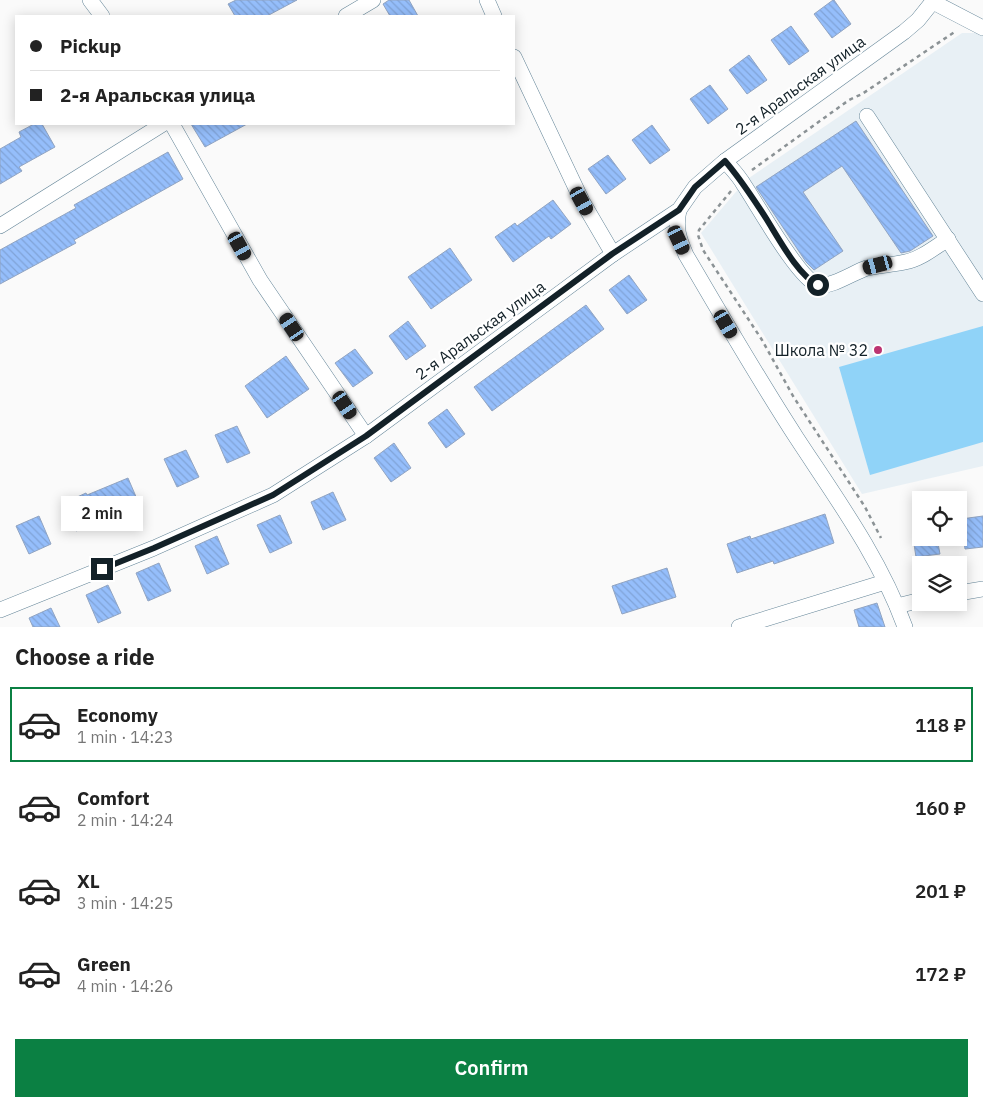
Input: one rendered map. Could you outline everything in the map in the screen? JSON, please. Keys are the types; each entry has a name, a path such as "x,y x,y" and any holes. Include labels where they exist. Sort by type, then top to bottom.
{"street":[{"path":"90,0 101,15"},
{"path":"348,15 374,0"},
{"path":"486,0 494,15"},
{"path":"933,1 983,28"},
{"name":"2-я Аральская улица","path":"0,610 154,548 273,495 366,436 612,254 679,210 695,187 725,161 904,32 918,20 933,1"},
{"path":"515,59 582,201 612,254"},
{"path":"867,116 983,294"},
{"path":"0,226 161,125"},
{"path":"173,125 260,280 366,436"},
{"path":"725,161 741,179 798,267 810,281 818,285 827,285 872,267 906,262 919,257 948,239"},
{"path":"679,210 676,228 686,255 757,376 850,518 885,582 905,627"},
{"path":"739,627 885,582"},
{"path":"967,592 983,589"},
{"path":"897,606 912,602"}],"path":[{"path":"882,542 865,508 793,396 762,340 703,250 698,235 699,230 741,179 849,100 862,94 958,29 964,18"}],"shaded area":[{"name":"Школа № 32","path":"962,33 979,33 983,36 983,466 862,494 701,233 746,180"},
{"path":"983,326 983,442 870,475 839,367"}],"building":[{"path":"236,0 297,0 269,15 234,15 228,4"},
{"path":"389,0 409,0 417,15 389,15 383,4"},
{"path":"833,0 851,24 832,38 814,14"},
{"path":"791,26 809,51 789,65 771,40"},
{"path":"749,55 767,80 747,94 729,70"},
{"path":"710,85 728,109 708,124 690,99"},
{"path":"856,121 933,236 910,251 901,253 842,166 803,192 843,251 814,270 806,262 756,187"},
{"path":"32,125 43,125 55,147 19,167 22,171 0,184 0,149 21,137 19,132"},
{"path":"192,125 245,125 205,147"},
{"path":"652,125 670,150 650,164 632,140"},
{"path":"168,152 183,179 74,240 76,243 0,284 0,250 76,208 74,205"},
{"path":"608,155 626,179 606,194 588,169"},
{"path":"553,200 571,224 551,239 549,236 513,262 495,237 515,223 517,226"},
{"path":"450,248 472,280 431,309 408,277"},
{"path":"629,275 647,300 627,314 609,290"},
{"path":"586,305 604,329 492,411 474,387"},
{"path":"408,321 426,346 406,360 389,336"},
{"path":"355,349 373,373 353,387 335,363"},
{"path":"286,356 309,389 267,418 245,386"},
{"path":"447,409 465,434 446,448 428,423"},
{"path":"237,426 250,453 227,463 215,435"},
{"path":"394,443 411,468 391,482 374,458"},
{"path":"186,450 199,477 177,487 164,459"},
{"path":"128,478 140,506 118,515 117,513 76,531 64,503"},
{"path":"333,492 346,520 323,530 311,502"},
{"path":"825,514 834,543 774,564 773,561 737,573 727,544 750,536 751,539"},
{"path":"280,515 292,543 270,553 257,525"},
{"path":"39,516 51,544 29,554 16,526"},
{"path":"983,516 983,547 965,549 965,546 967,546 967,518"},
{"path":"217,536 229,564 207,574 195,546"},
{"path":"914,546 938,546 940,554 916,556"},
{"path":"159,563 171,591 148,601 136,573"},
{"path":"667,568 676,597 622,614 612,586"},
{"path":"108,585 121,613 98,623 86,595"},
{"path":"877,603 885,627 859,627 854,610"},
{"path":"51,608 60,627 33,627 29,618"}],"place":[{"name":"Школа № 32","path":"878,350"}],"route":[{"path":"102,569 273,495 366,436 612,254 679,210 695,187 725,161 741,179 798,267 810,281 818,285"}]}
